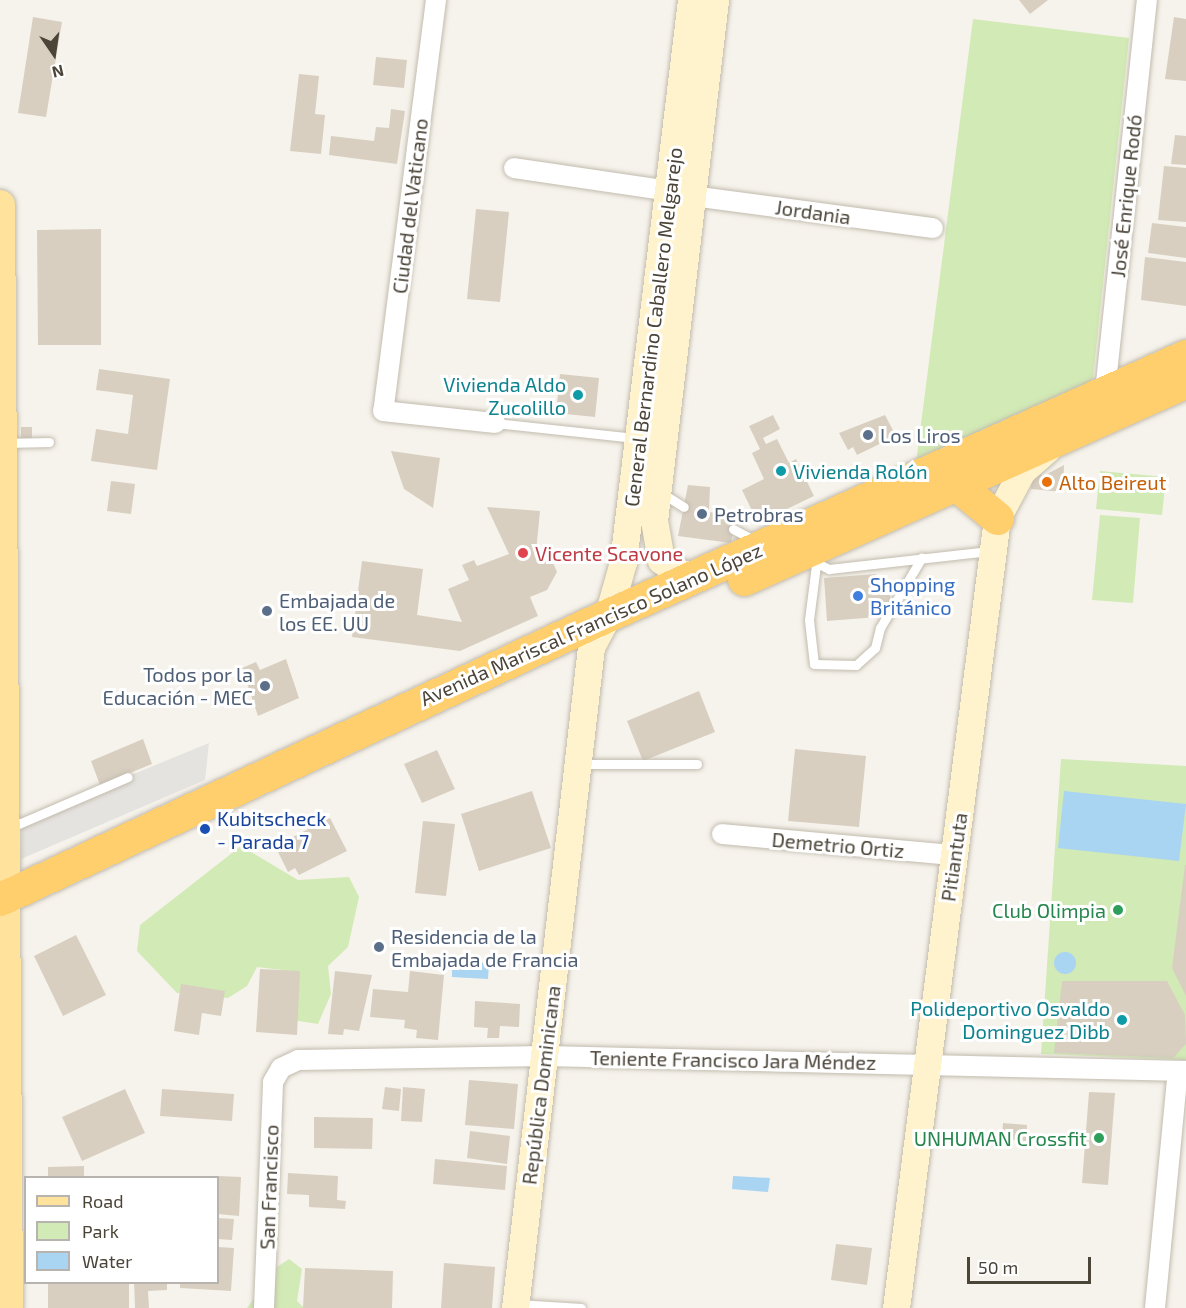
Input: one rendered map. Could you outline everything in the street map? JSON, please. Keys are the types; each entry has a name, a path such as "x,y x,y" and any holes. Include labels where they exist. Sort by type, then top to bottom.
{"highway":[{"name":"Avenida Mariscal Francisco Solano López","path":"2,910 608,615 1186,356"},
{"name":"Avenida Mariscal Francisco Solano López","path":"2,910 591,647 812,558 957,485 1186,381"},
{"path":"920,475 957,485 997,518"}],"main road":[{"path":"0,205 4,1194 8,1308"}],"street":[{"name":"Ciudad del Vaticano","path":"436,0 383,411 495,423"},
{"name":"General Bernardino Caballero Melgarejo","path":"681,193 691,0"},
{"name":"General Bernardino Caballero Melgarejo","path":"696,576 667,566 657,552 657,391 681,193 716,0"},
{"name":"José Enrique Rodó","path":"1105,392 1147,0"},
{"name":"Jordania","path":"514,168 933,228"},
{"name":"General Bernardino Caballero Melgarejo","path":"591,647 608,615 623,562 640,439 657,391"},
{"name":"Pitiantuta","path":"896,1308 997,518 1022,471 1068,435"},
{"name":"República Dominicana","path":"515,1306 591,647"},
{"name":"Demetrio Ortiz","path":"722,834 953,855"},
{"name":"Teniente Francisco Jara Méndez","path":"281,1068 298,1060 545,1056 1182,1071"},
{"name":"San Francisco","path":"264,1308 273,1082 281,1068"},
{"path":"1155,1308 1182,1071"}],"lane":[{"path":"495,423 640,439"},
{"path":"2,443 49,442"},
{"path":"658,491 684,507"},
{"path":"733,529 764,545"},
{"path":"812,558 829,569 992,550"},
{"path":"812,558 809,620 814,664 856,665 875,648 880,628 922,557"},
{"path":"578,764 697,764"},
{"path":"4,830 128,777"},
{"path":"515,1306 581,1308"}],"green space":[{"path":"973,19 1129,38 1093,378 1086,387 916,463"},
{"path":"1100,471 1166,477 1162,515 1096,509"},
{"path":"1100,515 1140,518 1133,603 1092,600"},
{"name":"Club Olimpia","path":"1061,759 1186,766 1186,1060 1041,1054"},
{"path":"241,846 298,880 349,877 359,897 348,947 328,966 331,994 318,1024 286,1019 299,988 282,970 257,967 247,986 228,998 177,993 137,951 140,925"},
{"path":"289,1259 302,1269 297,1301 304,1308 247,1308 277,1267"}],"shaded area":[{"path":"209,743 205,780 21,859 22,820"}],"water":[{"path":"1064,791 1186,804 1179,861 1058,848"},
{"path":"1065,952 1073,955 1076,963 1073,971 1065,974 1057,971 1054,963 1057,955"},
{"path":"452,961 489,963 488,979 452,977"},
{"path":"733,1176 770,1178 768,1192 732,1189"}],"building":[{"path":"1019,0 1048,0 1030,14"},
{"path":"33,17 62,22 46,117 18,113"},
{"path":"1174,17 1186,19 1186,81 1165,79"},
{"path":"376,57 407,60 404,88 373,85"},
{"path":"299,74 319,76 315,114 325,115 321,154 290,151"},
{"path":"391,109 405,111 397,164 329,155 331,136 374,141 376,127 389,128"},
{"path":"1175,135 1186,136 1186,165 1171,164"},
{"path":"1164,166 1186,168 1186,222 1158,220"},
{"path":"476,209 509,212 500,302 467,299"},
{"path":"1152,223 1186,227 1186,258 1148,253"},
{"path":"101,229 101,345 38,345 37,230"},
{"path":"1145,257 1186,262 1186,306 1141,300"},
{"path":"99,369 170,379 157,470 91,461 96,429 128,434 133,395 96,390"},
{"name":"Vivienda Aldo Zucolillo","path":"560,374 599,378 595,417 556,413"},
{"name":"Vivienda Rolón","path":"773,415 780,429 763,438 766,444 777,439 789,463 796,459 814,496 758,523 742,490 764,479 752,453 760,449 749,426"},
{"name":"Los Liros","path":"885,415 896,436 857,455 853,447 848,450 839,433"},
{"path":"21,427 32,427 32,438 21,438"},
{"path":"391,451 440,458 433,508 404,489"},
{"name":"Alto Beireut","path":"1064,465 1063,492 1031,489 1032,474 1045,475"},
{"path":"111,481 135,484 131,514 107,511"},
{"name":"Petrobras","path":"688,485 710,487 709,512 736,516 731,543 678,536"},
{"path":"487,507 540,511 536,552 551,558 557,572 547,590 530,597 538,616 460,651 352,637 362,561 423,569 417,615 462,622 448,589 469,580 462,565 474,560 477,566 509,554"},
{"name":"Shopping Británico","path":"876,574 877,586 889,585 891,606 877,607 878,617 827,621 824,578"},
{"path":"286,659 299,698 258,716 242,668 256,662 260,670"},
{"path":"699,691 715,732 643,761 627,721"},
{"path":"143,739 152,764 100,785 91,761"},
{"path":"795,749 866,756 859,827 788,821"},
{"path":"437,750 455,789 422,803 404,764"},
{"path":"532,791 551,848 479,871 461,814"},
{"path":"330,818 347,851 299,875 295,868 288,872 275,846"},
{"path":"423,821 455,824 446,896 415,893"},
{"path":"1186,865 1186,996 1172,968"},
{"path":"76,935 106,995 63,1016 34,956"},
{"path":"260,969 300,971 297,1035 256,1032"},
{"path":"335,971 372,975 359,1031 344,1029 343,1035 328,1034"},
{"path":"410,971 444,975 438,1040 416,1038 417,1030 404,1028 405,1020 370,1017 373,989 408,992"},
{"name":"Polideportivo Osvaldo Dominguez Dibb","path":"1062,981 1167,981 1185,1015 1186,1044 1173,1058 1054,1053"},
{"path":"181,984 225,991 221,1016 202,1013 199,1035 174,1031"},
{"path":"475,1001 520,1004 519,1027 500,1026 499,1038 487,1038 488,1028 474,1027"},
{"path":"469,1080 518,1084 514,1129 465,1125"},
{"path":"385,1087 401,1089 399,1111 382,1109"},
{"path":"403,1087 425,1089 422,1122 401,1121"},
{"path":"125,1089 145,1133 82,1161 62,1117"},
{"path":"162,1089 234,1094 232,1121 160,1116"},
{"name":"UNHUMAN Crossfit","path":"1089,1092 1115,1093 1108,1185 1082,1183"},
{"path":"314,1117 373,1118 372,1149 314,1148"},
{"path":"1003,1123 1027,1125 1026,1141 1002,1139"},
{"path":"470,1131 510,1136 507,1164 467,1158"},
{"path":"435,1159 507,1166 505,1190 433,1184"},
{"path":"84,1166 84,1176 48,1176 48,1167"},
{"path":"288,1173 338,1176 337,1200 346,1201 345,1209 309,1207 309,1195 287,1194"},
{"path":"219,1176 241,1177 239,1216 219,1214"},
{"path":"219,1218 234,1219 232,1240 219,1239"},
{"path":"836,1244 872,1248 867,1285 831,1280"},
{"path":"219,1247 234,1248 231,1291 180,1288 180,1284 219,1284"},
{"path":"444,1263 495,1267 492,1308 441,1308"},
{"path":"305,1268 393,1271 392,1308 303,1308"},
{"path":"48,1284 129,1284 129,1308 48,1308"},
{"path":"134,1284 167,1284 167,1290 148,1291 149,1308 135,1308"}],"place":[{"name":"Vivienda Aldo Zucolillo","path":"578,395"},
{"name":"Los Liros","path":"868,435"},
{"name":"Vivienda Rolón","path":"781,471"},
{"name":"Alto Beireut","path":"1047,482"},
{"name":"Petrobras","path":"702,514"},
{"name":"Vicente Scavone","path":"523,553"},
{"name":"Shopping Británico","path":"858,596"},
{"name":"Embajada de los EE. UU","path":"267,611"},
{"name":"Todos por la Educación - MEC","path":"265,686"},
{"name":"Kubitscheck - Parada 7","path":"205,829"},
{"name":"Club Olimpia","path":"1118,910"},
{"name":"Residencia de la Embajada de Francia","path":"379,947"},
{"name":"Polideportivo Osvaldo Dominguez Dibb","path":"1122,1020"},
{"name":"UNHUMAN Crossfit","path":"1099,1138"}]}
